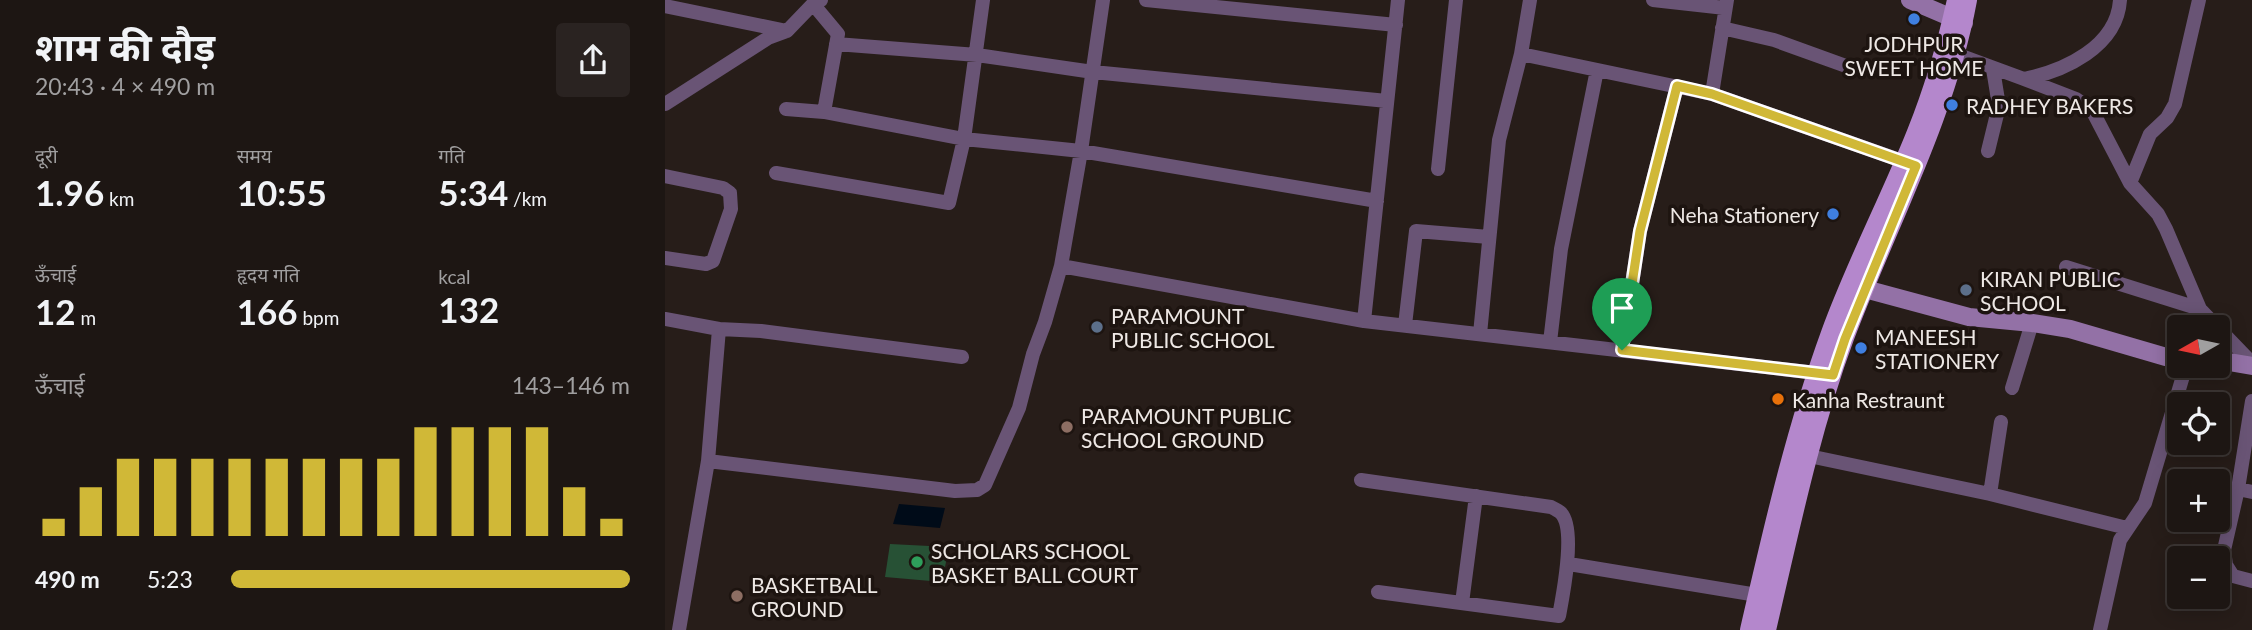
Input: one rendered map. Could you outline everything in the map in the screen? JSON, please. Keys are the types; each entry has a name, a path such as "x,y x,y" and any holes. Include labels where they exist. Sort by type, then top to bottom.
{"main road":[{"path":"1955,0 1958,20"},
{"path":"1749,630 1757,595 1825,374 1858,285 1909,163 1947,85 1949,52 1958,20 1968,0"},
{"path":"1767,630 1809,456 1825,374"}],"street":[{"path":"776,173 949,203 964,139 983,0"},
{"path":"708,461 955,491 977,490 985,485 1019,408 1061,266 1103,0"},
{"path":"1146,0 1396,24"},
{"path":"1364,321 1398,0"},
{"path":"1438,169 1456,0"},
{"path":"1480,334 1499,140 1521,54 1530,0"},
{"path":"1653,0 1726,4 1712,94"},
{"path":"1910,0 1958,20"},
{"path":"2024,79 2056,70 2090,52 2110,30 2119,13 2120,0"},
{"path":"2130,183 2150,134 2167,118 2175,104 2199,0"},
{"path":"666,103 768,38 787,31 817,2 838,34 824,112"},
{"path":"665,6 787,31"},
{"path":"1722,28 1774,40 1846,66"},
{"path":"836,44 977,55 1093,72 1387,101"},
{"path":"1949,52 2076,99 2092,110 2130,183 2162,222 2200,309 2252,365"},
{"path":"1521,54 1712,94 1909,163"},
{"path":"1988,151 1999,106 1993,68"},
{"path":"1550,342 1561,249 1597,70"},
{"path":"1622,350 1640,231 1677,86"},
{"path":"786,109 824,112 964,139 1081,150 1377,201"},
{"path":"665,176 723,188 730,193 731,209 713,261 706,264 665,258"},
{"path":"1405,325 1416,231 1489,237"},
{"path":"1061,266 1364,321 1825,374"},
{"path":"2066,267 2200,309"},
{"path":"1858,285 1969,317 2070,329 2167,357"},
{"path":"665,319 719,329 761,331 963,358"},
{"path":"2012,388 2032,323"},
{"path":"679,630 708,461 719,329"},
{"path":"2230,362 2252,365"},
{"path":"2100,630 2120,540 2145,503 2182,378"},
{"path":"2252,401 2245,491 2224,550 2226,565 2233,576 2252,581"},
{"path":"1990,494 2001,422"},
{"path":"1809,456 1990,494 2127,528"},
{"path":"1361,480 1551,507 1565,519 1569,564 1557,623 1462,603 1378,592"},
{"path":"1462,603 1476,496"},
{"path":"1569,564 1757,595"}],"green space":[{"name":"SCHOLARS SCHOOL BASKET BALL COURT","path":"890,544 949,547 942,582 885,577"}],"water":[{"path":"899,504 945,508 940,528 893,524"}],"place":[{"name":"JODHPUR SWEET HOME","path":"1914,19"},
{"name":"RADHEY BAKERS","path":"1952,105"},
{"name":"Neha Stationery","path":"1833,214"},
{"name":"KIRAN PUBLIC SCHOOL","path":"1966,290"},
{"name":"PARAMOUNT PUBLIC SCHOOL","path":"1097,327"},
{"name":"MANEESH STATIONERY","path":"1861,348"},
{"name":"Kanha Restraunt","path":"1778,399"},
{"name":"PARAMOUNT PUBLIC SCHOOL GROUND","path":"1067,427"},
{"name":"SCHOLARS SCHOOL BASKET BALL COURT","path":"917,562"},
{"name":"BASKETBALL GROUND","path":"737,596"}],"route":[{"path":"1677,86 1712,94 1916,166 1890,225 1833,375 1622,350 1640,231 1677,86"}]}
